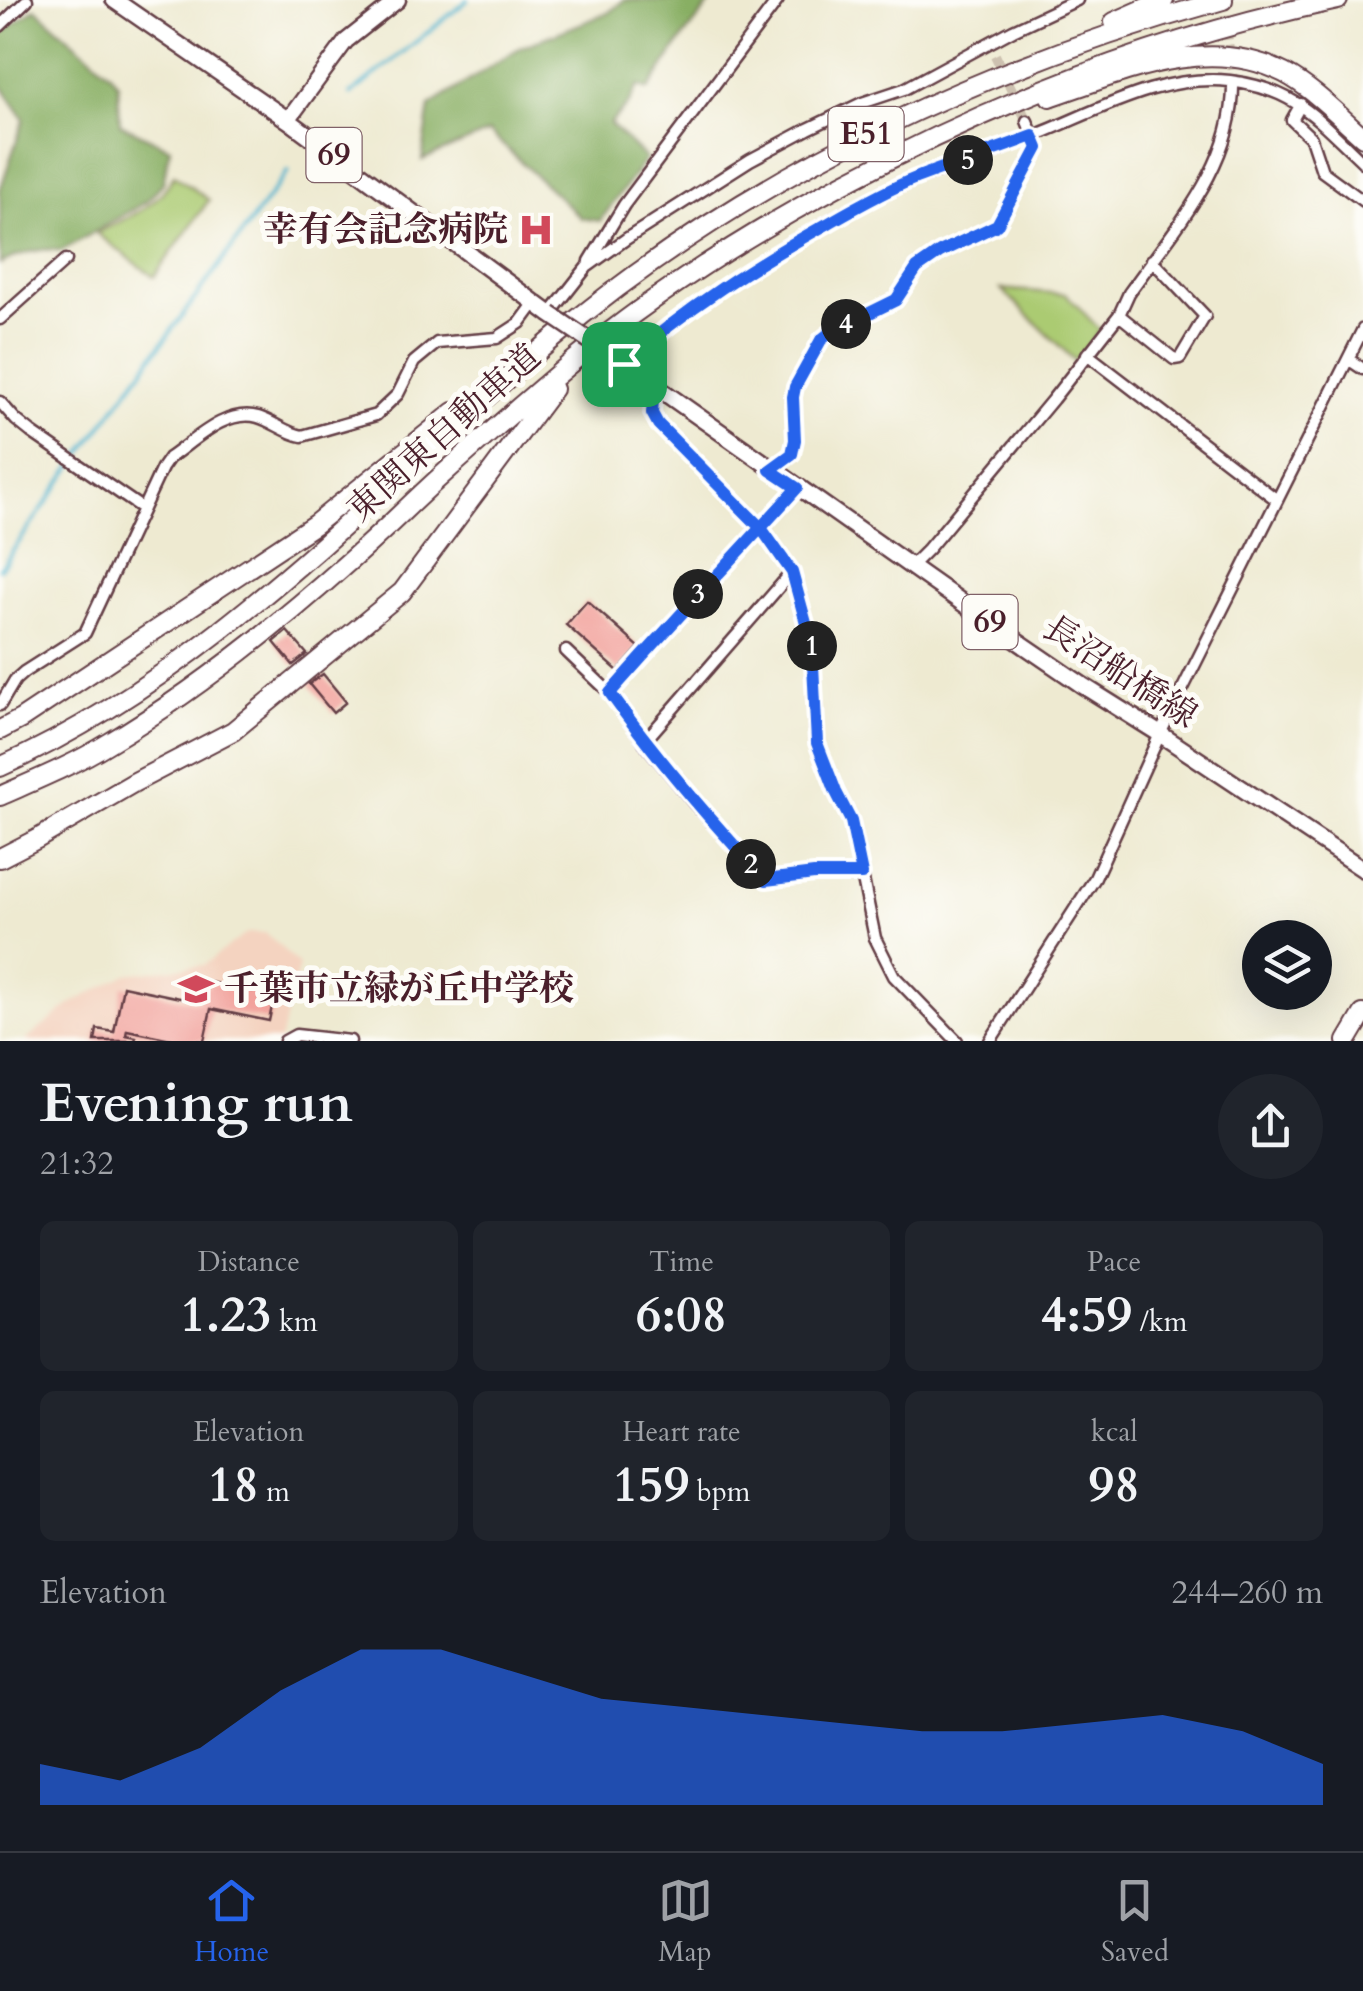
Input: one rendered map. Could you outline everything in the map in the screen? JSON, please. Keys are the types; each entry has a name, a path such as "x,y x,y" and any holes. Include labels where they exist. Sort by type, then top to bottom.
{"highway":[{"path":"1028,62 1164,0"},
{"name":"東関東自動車道","path":"0,767 103,713 236,618 548,344 642,270 764,190 862,135 954,92 1132,26 1223,0"},
{"name":"東関東自動車道","path":"0,796 47,776 158,713 253,642 353,558 574,360 665,291 781,217 875,166 1070,77 1236,25 1338,0"},
{"path":"875,166 1112,76 1158,63 1213,55 1250,61 1284,73 1310,89 1363,137"},
{"path":"0,730 315,524 502,374 548,344"},
{"path":"0,858 233,731 402,592 574,360"},
{"path":"1347,1041 1363,1014"}],"main road":[{"name":"長沼船橋線","path":"114,0 288,120 534,304 770,470 1082,685 1363,869"}],"street":[{"path":"0,26 27,0"},
{"path":"288,120 346,41 398,0"},
{"path":"550,314 587,266 624,205 778,0"},
{"path":"587,266 764,152 862,103 993,50 1013,30 1077,0"},
{"path":"624,364 724,288 844,214 916,178 1153,89 1193,82 1233,82 1278,92 1301,104 1363,162"},
{"path":"910,567 1119,315 1129,293 1218,162 1231,120 1233,82"},
{"path":"1301,104 1292,120 1311,138 1322,172 1363,201"},
{"path":"770,470 792,454 795,387 821,340 896,300 917,268 940,252 997,225 1038,148 1027,122"},
{"path":"0,318 66,260"},
{"path":"1119,315 1174,359 1180,358 1205,316 1152,260"},
{"path":"0,705 24,672 86,634 168,458 229,417 241,414 261,418 302,436 376,415 398,394 414,362 437,343 497,338 520,324 534,304"},
{"path":"990,1041 1096,878 1160,734 1363,329"},
{"path":"1088,354 1277,500"},
{"path":"1348,359 1363,369"},
{"path":"654,386 652,413 658,424 761,528 792,572 812,645 817,743 851,821 875,938 894,976 958,1041"},
{"path":"0,402 30,432 142,508"},
{"path":"610,693 797,488"},
{"path":"644,742 792,572"},
{"path":"566,651 610,693 695,804 766,880 862,874"},
{"path":"286,1041 296,1035 350,1041"}],"shaded area":[{"name":"千葉市立緑が丘中学校","path":"247,933 266,933 299,965 280,1041 25,1041 71,1004 127,974 204,965"}],"green space":[{"path":"624,0 713,0 648,90 638,86 610,124 646,159 600,221 581,218 489,132 422,160 430,106 519,48 608,13"},
{"path":"35,8 110,73 118,84 120,124 170,148 163,183 146,202 61,251 30,252 0,264 0,190 24,119 0,84 0,35"},
{"path":"174,175 209,200 154,277 96,233 150,204"},
{"path":"1001,289 1066,294 1101,331 1075,361"}],"building":[{"path":"587,601 639,647 618,671 566,625"},
{"path":"287,631 307,654 293,665 274,642"},
{"path":"323,674 346,702 333,713 309,684"},
{"path":"209,982 252,991 254,982 276,987 269,1021 211,1009 204,1041 181,1041 127,1030 126,1035 136,1037 135,1041 95,1041 97,1029 114,1032 123,986 199,1002 202,986 208,988"}],"waterway":[{"path":"351,94 468,0"},
{"path":"0,569 288,171"}],"tunnel":[{"path":"1223,0 1233,82"},
{"path":"995,55 1027,121"}],"place":[{"name":"幸有会記念病院","path":"536,230"},
{"name":"千葉市立緑が丘中学校","path":"196,989"}],"route":[{"path":"624,364 654,386 652,413 658,424 761,528 792,572 812,645 817,743 851,821 862,874 766,880 695,804 610,693 676,617 761,528 797,488 770,470 792,454 795,387 821,340 896,300 917,268 940,252 997,225 1038,148 1033,136 916,178 844,214 724,288 624,364"}]}
